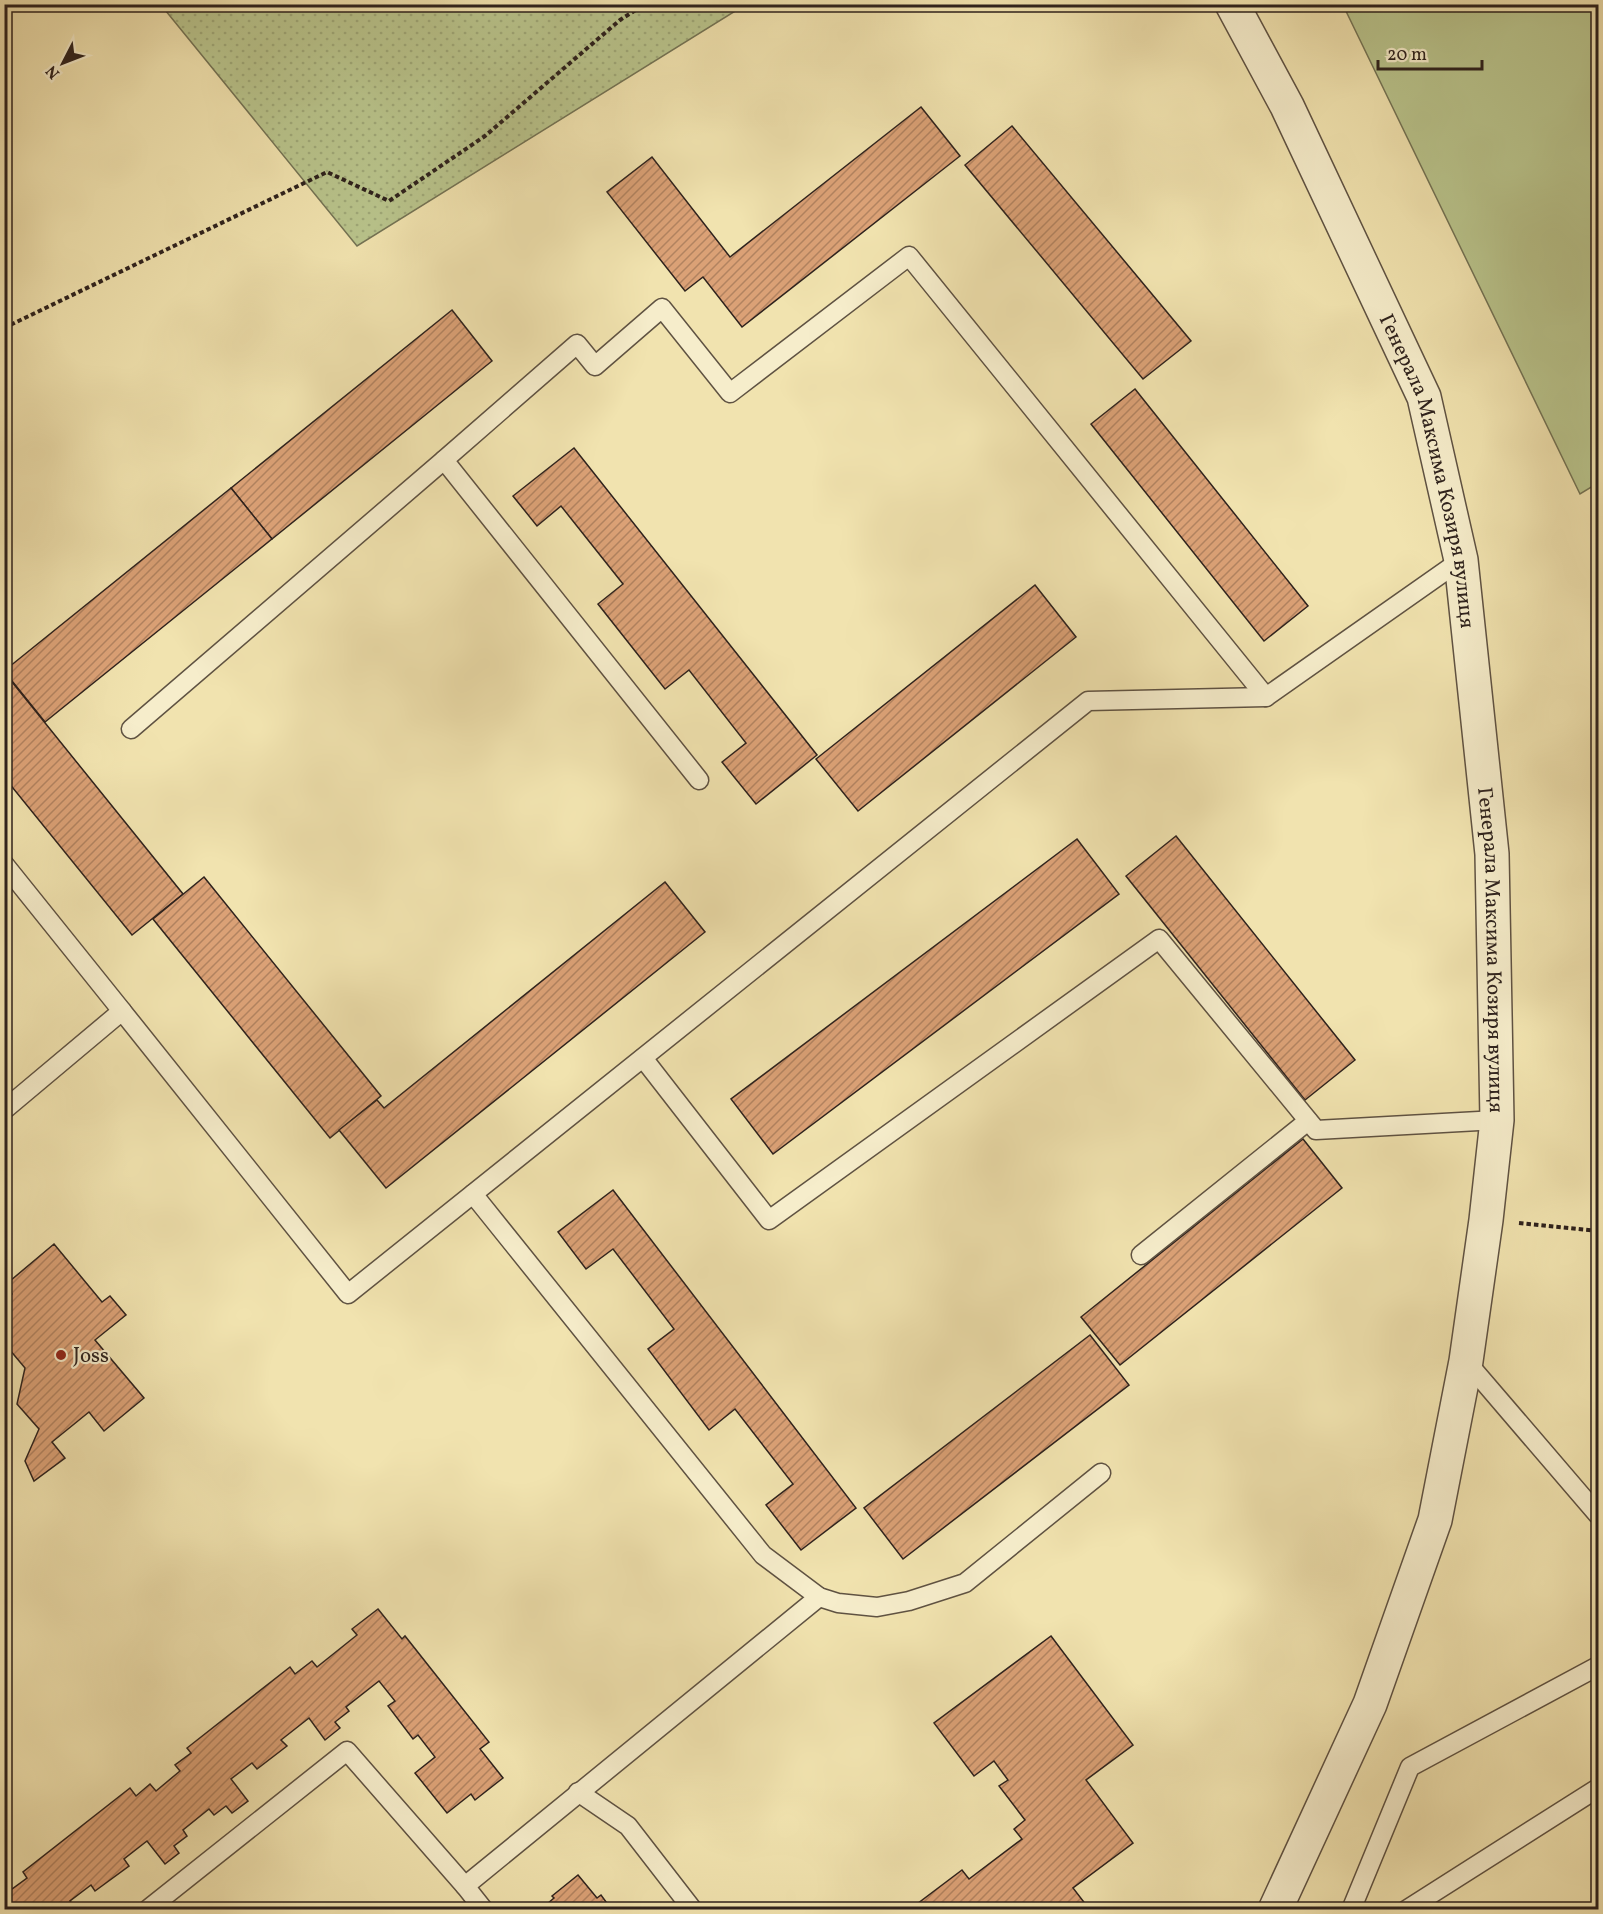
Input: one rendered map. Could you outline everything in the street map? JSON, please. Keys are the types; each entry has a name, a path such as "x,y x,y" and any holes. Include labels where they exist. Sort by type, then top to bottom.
{"street":[{"name":"Генерала Максима Козиря вулиця","path":"1232,4 1287,106 1424,397 1461,560 1492,854 1497,1120 1486,1220 1466,1361 1436,1520 1370,1704 1275,1910"}],"lane":[{"path":"131,729 577,344 595,366 662,308 730,393 909,256 1266,697"},
{"path":"444,460 699,780"},
{"path":"4,864 348,1294 1088,701 1266,697 1461,560"},
{"path":"643,1058 770,1220 1159,939 1316,1130 1497,1120"},
{"path":"4,1110 122,1011"},
{"path":"1141,1255 1308,1121"},
{"path":"473,1194 763,1555 819,1597 838,1603 877,1607 909,1601 965,1583 1101,1473"},
{"path":"1466,1361 1599,1515"},
{"path":"465,1886 819,1597"},
{"path":"1351,1910 1410,1767 1599,1666"},
{"path":"147,1910 347,1751 465,1886 483,1910"},
{"path":"1406,1910 1599,1788"},
{"path":"578,1792 628,1826 693,1910"}],"path":[{"path":"4,328 327,172 389,201 485,136 620,20 645,4"},
{"path":"1486,1220 1599,1231"}],"green space":[{"path":"161,5 745,5 357,246"},
{"path":"1343,5 1598,5 1598,483 1580,494"}],"building":[{"path":"921,107 960,156 742,327 703,277 685,291 607,192 652,157 730,257"},
{"path":"1012,126 1191,341 1143,379 965,165"},
{"path":"452,310 492,361 272,539 231,488"},
{"path":"1135,389 1308,606 1264,641 1091,424"},
{"path":"574,448 817,755 756,804 722,762 746,743 689,670 665,689 598,604 623,584 561,506 537,526 513,496"},
{"path":"231,488 272,539 45,722 4,671"},
{"path":"1035,585 1076,637 858,811 816,759"},
{"path":"4,672 183,894 132,935 4,777"},
{"path":"1176,836 1355,1060 1305,1100 1126,876"},
{"path":"1077,839 1119,894 773,1154 731,1099"},
{"path":"204,877 381,1096 330,1138 153,919"},
{"path":"665,882 705,932 386,1188 339,1130 377,1100 384,1108"},
{"path":"1303,1139 1342,1188 1120,1365 1081,1317"},
{"path":"613,1190 856,1508 801,1550 766,1505 793,1484 735,1409 709,1430 648,1349 674,1329 613,1249 586,1269 558,1232"},
{"name":"Joss","path":"54,1244 102,1302 110,1296 126,1315 95,1340 144,1398 104,1431 89,1412 52,1442 65,1458 34,1481 25,1461 39,1429 17,1404 25,1368 4,1343 4,1301 12,1294 4,1286"},
{"path":"1090,1335 1129,1385 903,1559 864,1508"},
{"path":"378,1609 402,1639 405,1636 489,1742 480,1749 503,1778 475,1800 471,1794 447,1813 415,1773 435,1757 418,1735 413,1739 388,1706 395,1701 379,1681 346,1707 349,1711 335,1722 340,1728 325,1740 309,1718 281,1740 287,1746 257,1769 252,1763 231,1779 248,1801 232,1813 226,1806 214,1815 209,1809 183,1830 187,1836 174,1846 179,1853 165,1864 147,1841 124,1859 129,1866 95,1891 91,1885 70,1901 77,1910 8,1910 4,1905 4,1895 27,1878 23,1872 130,1788 136,1796 150,1784 156,1791 180,1771 175,1765 191,1753 187,1748 290,1667 295,1674 312,1661 317,1667 357,1635 352,1629"},
{"path":"1051,1636 1133,1745 1086,1780 1133,1843 1073,1888 1090,1910 909,1910 962,1870 969,1879 1022,1839 1014,1829 1025,1820 999,1786 1008,1780 994,1761 974,1776 934,1723"},
{"path":"578,1875 597,1898 601,1895 612,1910 540,1910 554,1898 552,1896"}],"place":[{"name":"Joss","path":"61,1355"}]}
